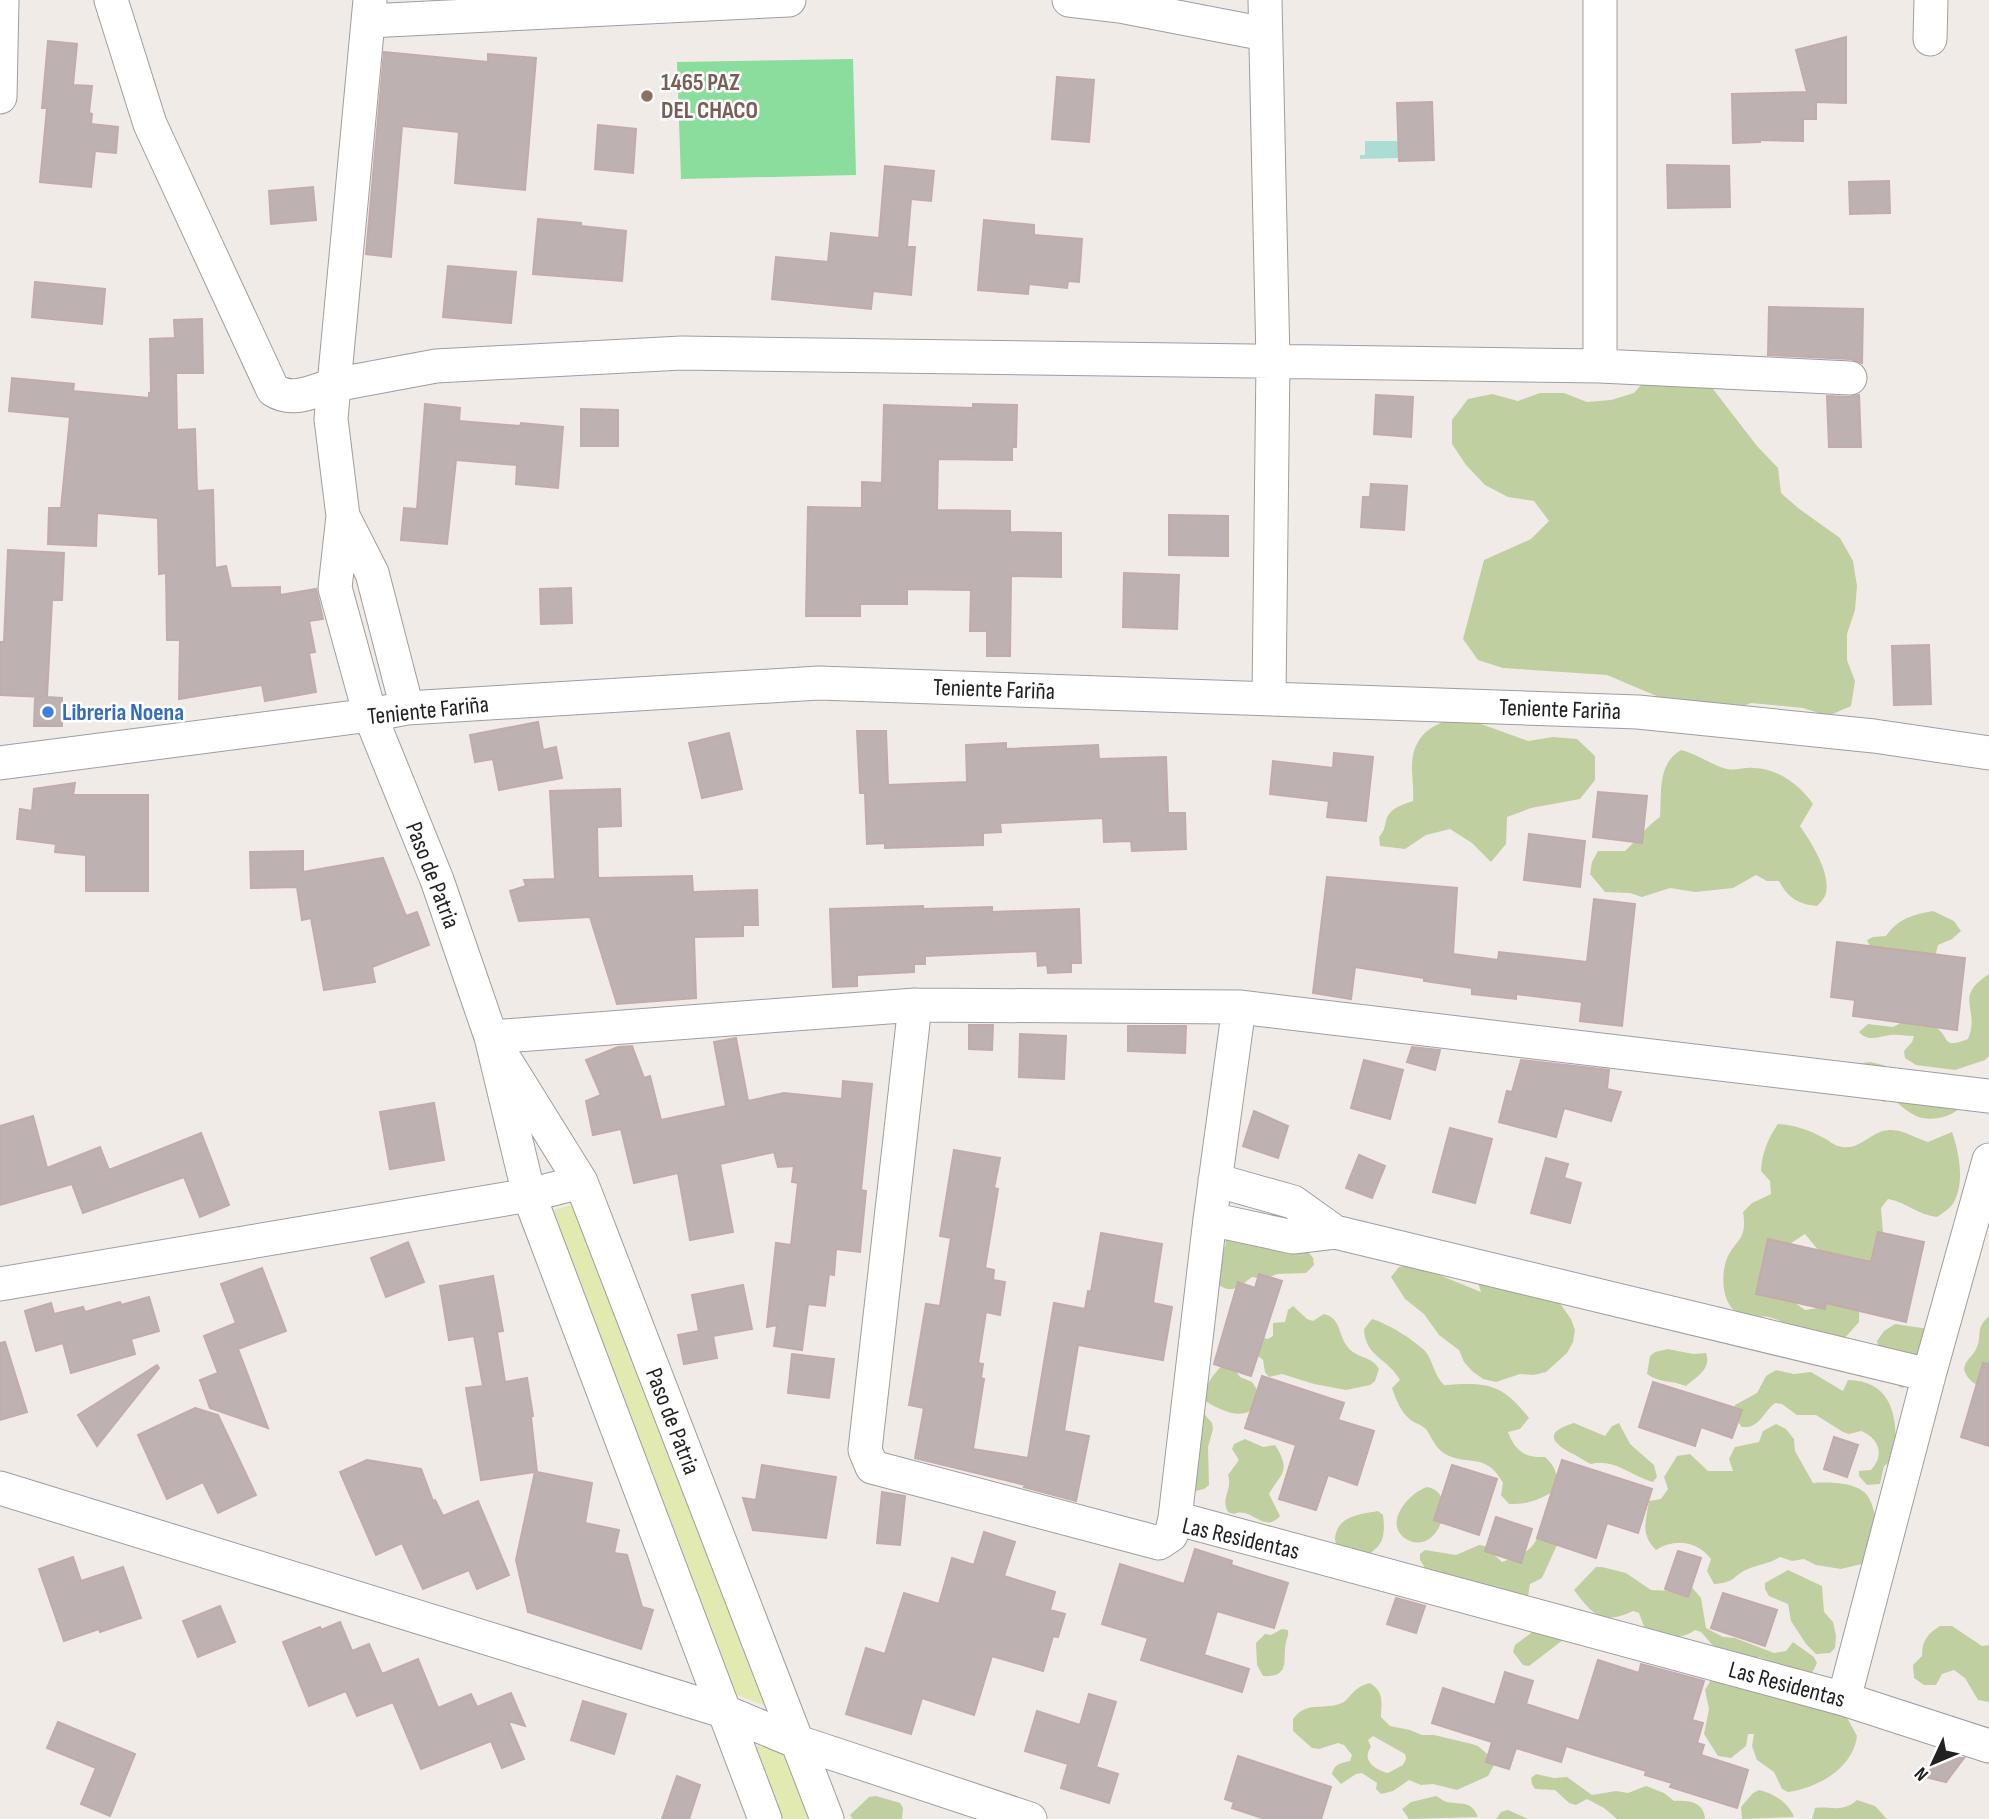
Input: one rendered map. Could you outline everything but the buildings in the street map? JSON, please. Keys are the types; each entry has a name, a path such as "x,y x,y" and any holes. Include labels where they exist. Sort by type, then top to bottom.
{"street":[{"path":"0,97 2,0"},
{"path":"111,0 150,124 273,390 282,396 294,397 334,385 436,366 682,352 1600,366 1850,378"},
{"path":"407,708 372,573 343,516 331,419 369,11 789,0"},
{"path":"1069,0 1120,6 1265,34"},
{"path":"1265,0 1273,361 1269,698"},
{"path":"1600,0 1600,366"},
{"path":"1930,39 1931,0"},
{"name":"Paso de Patria","path":"343,516 335,588 370,715 437,880 491,1037 529,1195 765,1819"},
{"name":"Teniente Fariña","path":"0,763 407,708 819,683 1638,712 1874,736 1989,753"},
{"path":"491,1037 915,1005 1239,1007 1989,1096"},
{"name":"Las Residentas","path":"915,1005 866,1437 865,1450 872,1467 1158,1543 1171,1535 1174,1518 1844,1699 1989,1746"},
{"path":"1174,1518 1239,1007"},
{"name":"Paso de Patria","path":"491,1037 581,1182 827,1819"},
{"path":"1844,1699 1989,1160"},
{"path":"1215,1180 1293,1202 1335,1232"},
{"path":"0,1284 529,1195 581,1182"},
{"path":"1210,1219 1293,1237 1335,1232 1929,1375"},
{"path":"0,1488 723,1710 796,1741 1030,1819"}],"green space":[{"path":"853,59 856,175 681,179 677,62"},
{"path":"1696,367 1757,446 1778,468 1781,493 1840,538 1853,561 1857,586 1855,610 1847,634 1847,660 1855,681 1851,706 1828,716 1803,708 1751,703 1728,712 1680,706 1607,675 1503,668 1478,660 1463,639 1484,560 1531,539 1549,521 1534,501 1508,497 1485,485 1466,465 1452,444 1452,420 1468,399 1492,394 1518,401 1540,393 1564,393 1587,402 1611,400 1634,393 1650,375"},
{"path":"1459,716 1528,741 1553,737 1577,739 1595,756 1595,780 1580,799 1531,808 1507,817 1506,844 1491,862 1472,843 1450,829 1426,835 1405,849 1380,846 1379,837 1390,813 1413,801 1413,757 1419,739 1440,723"},
{"path":"1681,750 1727,769 1771,771 1788,779 1808,797 1813,804 1800,826 1824,869 1827,888 1825,896 1817,906 1794,899 1779,881 1767,881 1756,875 1733,888 1695,892 1670,888 1642,897 1630,893 1605,892 1590,874 1592,862 1598,851 1625,851 1660,817 1664,771 1673,756"},
{"path":"1933,911 1954,921 1961,931 1952,939 1938,945 1934,961 1873,953 1867,940 1886,936 1907,918"},
{"path":"1989,974 1989,1056 1985,1060 1955,1070 1916,1065 1905,1058 1904,1051 1914,1036 1870,1038 1859,1032 1868,1024 1893,1027 1899,1024 1901,1018 1935,1027 1949,1042 1968,1039 1972,1020 1969,1004 1972,990"},
{"path":"1870,1062 1883,1065 1960,1107 1946,1116 1921,1118 1892,1098 1884,1102 1866,1094 1839,1066"},
{"path":"1778,1124 1807,1130 1836,1145 1846,1147 1859,1144 1884,1131 1901,1131 1928,1142 1952,1132 1959,1158 1960,1176 1954,1202 1937,1217 1888,1199 1881,1208 1881,1257 1860,1285 1859,1322 1843,1340 1809,1337 1777,1319 1745,1316 1732,1308 1725,1294 1724,1269 1729,1254 1744,1229 1743,1212 1752,1203 1771,1194 1770,1181 1761,1171 1768,1140","holes":["1805,1234 1828,1262 1832,1274 1818,1308 1805,1310 1781,1288 1767,1259"]},
{"path":"576,1204 765,1706 730,1692 549,1211"},
{"path":"1221,1229 1305,1248 1313,1258 1314,1265 1306,1273 1277,1274 1265,1279 1252,1277 1239,1287 1226,1289 1216,1282 1215,1265 1226,1245"},
{"path":"1412,1264 1481,1292 1478,1283 1557,1299 1571,1319 1575,1330 1573,1342 1567,1353 1546,1372 1520,1374 1496,1382 1483,1379 1464,1362 1459,1350 1439,1335 1424,1314 1405,1299 1391,1277 1399,1267"},
{"path":"1293,1306 1313,1321 1324,1314 1330,1316 1351,1350 1372,1361 1379,1369 1375,1381 1370,1385 1346,1390 1282,1374 1269,1377 1265,1372 1263,1360 1253,1352 1256,1336 1268,1339 1273,1336 1273,1323 1285,1322 1288,1310"},
{"path":"1989,1316 1989,1385 1981,1386 1971,1381 1964,1370 1978,1345 1980,1329"},
{"path":"1372,1319 1400,1332 1425,1351 1444,1385 1472,1384 1492,1387 1502,1391 1519,1406 1529,1418 1520,1429 1508,1432 1511,1439 1526,1455 1545,1457 1552,1464 1556,1472 1557,1489 1534,1501 1509,1504 1501,1495 1503,1483 1490,1467 1484,1463 1455,1458 1440,1450 1426,1429 1408,1418 1399,1406 1392,1388 1400,1380 1368,1346 1365,1338 1364,1329"},
{"path":"1895,1324 1929,1329 1908,1386 1902,1388 1889,1374 1877,1341 1884,1331"},
{"path":"1668,1349 1693,1354 1706,1353 1707,1364 1686,1386 1656,1379 1647,1374 1650,1356"},
{"path":"1230,1362 1240,1377 1252,1382 1260,1394 1254,1407 1246,1413 1228,1412 1205,1401 1210,1380 1224,1363"},
{"path":"1776,1370 1794,1374 1811,1372 1843,1391 1848,1380 1864,1382 1876,1387 1884,1395 1894,1418 1896,1445 1895,1459 1884,1466 1880,1484 1867,1485 1859,1476 1859,1471 1871,1470 1879,1453 1876,1442 1861,1431 1849,1434 1816,1415 1797,1415 1782,1404 1775,1403 1757,1423 1742,1427 1734,1414 1735,1405 1757,1393 1766,1376"},
{"path":"1200,1409 1212,1423 1213,1429 1208,1447 1209,1485 1191,1492"},
{"path":"1574,1423 1605,1436 1612,1426 1619,1423 1630,1444 1654,1465 1657,1477 1653,1482 1616,1466 1591,1464 1563,1448 1555,1440 1555,1433"},
{"path":"1776,1424 1786,1429 1794,1439 1795,1451 1813,1483 1846,1484 1859,1489 1867,1496 1880,1535 1866,1563 1841,1569 1816,1565 1804,1559 1792,1561 1780,1557 1743,1571 1726,1582 1714,1584 1707,1571 1711,1559 1699,1548 1678,1543 1656,1550 1646,1533 1649,1501 1661,1499 1668,1489 1664,1477 1677,1456 1690,1454 1708,1471 1733,1471 1729,1459 1735,1447 1759,1442 1763,1431"},
{"path":"1245,1439 1263,1447 1275,1445 1283,1461 1283,1472 1269,1494 1280,1516 1269,1523 1247,1514 1228,1512 1226,1507 1228,1475 1239,1460 1232,1449 1234,1444"},
{"path":"1427,1487 1437,1492 1443,1500 1444,1511 1436,1532 1419,1543 1400,1534 1397,1519 1400,1510 1412,1496"},
{"path":"1378,1511 1383,1515 1384,1531 1378,1547 1360,1559 1338,1546 1335,1535 1343,1522 1353,1516"},
{"path":"1537,1538 1557,1545 1542,1578 1530,1584 1528,1596 1523,1601 1427,1571 1420,1560 1420,1554 1425,1550 1456,1555 1479,1545 1485,1546 1502,1562 1527,1551"},
{"path":"1596,1567 1626,1573 1651,1590 1674,1591 1690,1585 1701,1598 1706,1628 1723,1637 1735,1638 1774,1653 1786,1651 1793,1642 1814,1657 1817,1663 1812,1673 1807,1676 1759,1657 1753,1659 1718,1651 1701,1632 1695,1630 1677,1637 1646,1632 1639,1613 1633,1611 1613,1617 1599,1615 1586,1606 1574,1590"},
{"path":"1788,1570 1822,1586 1824,1612 1833,1622 1836,1636 1835,1648 1830,1653 1816,1654 1791,1621 1788,1604 1769,1596 1765,1589 1765,1583"},
{"path":"1940,1626 1952,1626 1982,1646 1989,1645 1989,1702 1978,1700 1965,1678 1954,1670 1942,1674 1936,1685 1924,1685 1914,1678 1913,1665 1922,1656 1924,1642"},
{"path":"1282,1629 1288,1630 1284,1666 1278,1674 1263,1676 1257,1665 1256,1643 1265,1634 1271,1635"},
{"path":"1535,1630 1563,1640 1529,1666 1523,1665 1513,1652 1515,1645"},
{"path":"1711,1680 1845,1714 1857,1736 1849,1758 1822,1781 1788,1792 1782,1789 1774,1772 1757,1760 1752,1746 1754,1734 1748,1734 1746,1746 1731,1758 1718,1756 1704,1734 1709,1709 1705,1690"},
{"path":"1370,1683 1378,1690 1381,1717 1390,1726 1478,1746 1493,1759 1494,1765 1488,1776 1457,1790 1433,1784 1421,1785 1409,1780 1393,1791 1381,1794 1376,1789 1377,1783 1362,1773 1341,1784 1332,1774 1334,1768 1350,1761 1352,1755 1344,1745 1338,1743 1319,1749 1312,1748 1293,1731 1293,1719 1303,1710 1343,1702 1363,1685","holes":["1373,1736 1405,1754 1403,1765 1388,1773 1383,1772 1369,1760 1368,1752 1371,1747 1368,1740"]},
{"path":"750,1744 785,1753 810,1819 778,1819"},
{"path":"1536,1774 1554,1778 1567,1777 1592,1795 1616,1791 1628,1793 1646,1786 1664,1793 1674,1801 1695,1803 1702,1809 1705,1819 1617,1819 1587,1799 1576,1805 1569,1803 1555,1790 1535,1789 1531,1778"},
{"path":"1759,1790 1780,1799 1794,1817 1742,1819 1741,1807"},
{"path":"876,1796 900,1803 903,1808 902,1819 853,1819 850,1815 869,1797"},
{"path":"1436,1796 1446,1802 1469,1806 1478,1817 1409,1819 1402,1809 1411,1802"},
{"path":"1857,1800 1875,1806 1887,1819 1812,1819 1815,1808 1842,1808"},
{"path":"1508,1810 1528,1819 1496,1819 1501,1812"}],"water":[{"path":"1365,141 1398,141 1398,158 1360,159 1360,155 1365,155"}],"place":[{"name":"1465 PAZ DEL CHACO","path":"647,96"},
{"name":"Libreria Noena","path":"48,712"}]}
